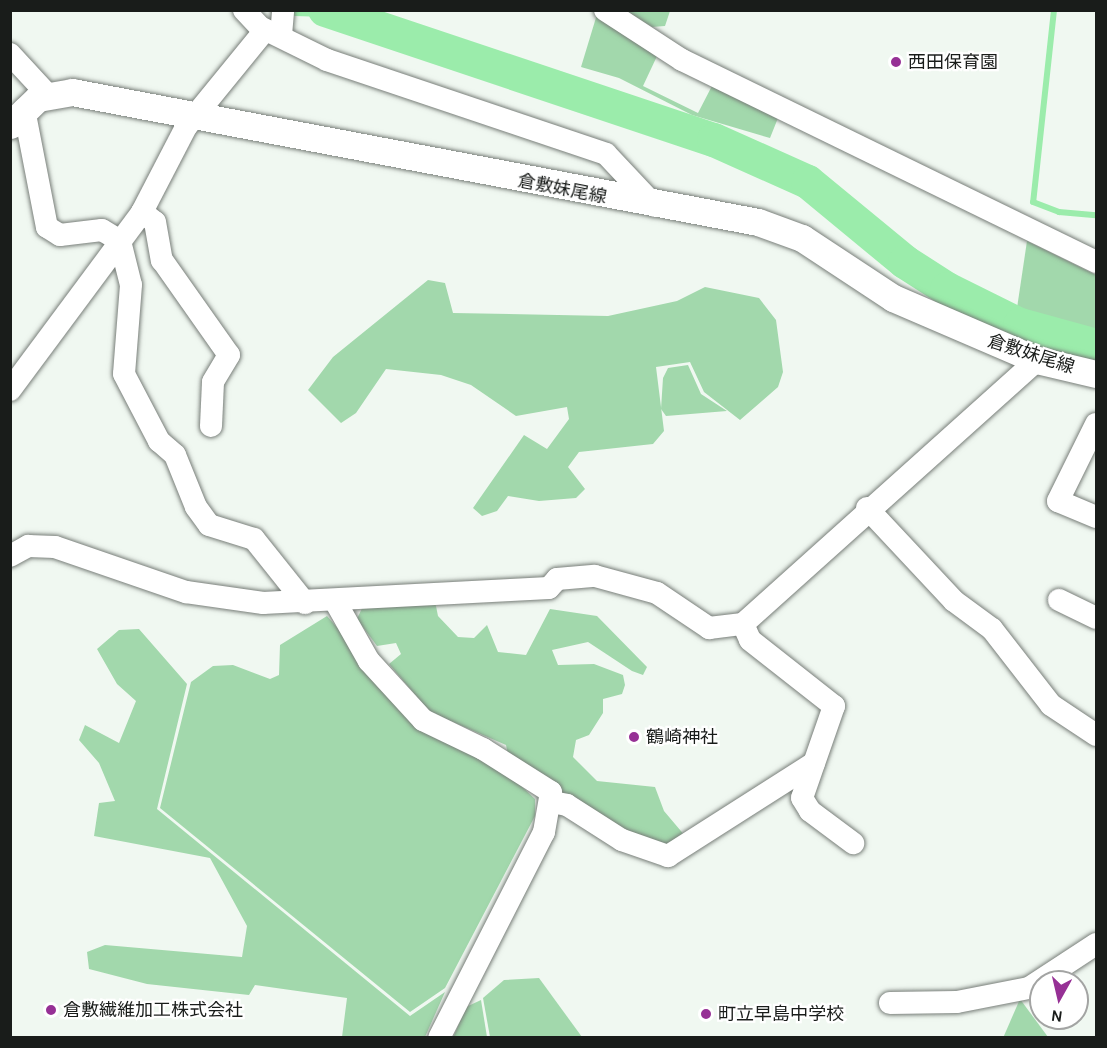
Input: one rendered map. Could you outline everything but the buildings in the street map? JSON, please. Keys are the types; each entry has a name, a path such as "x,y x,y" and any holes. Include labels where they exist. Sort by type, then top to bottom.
{"main road":[{"name":"倉敷妹尾線","path":"47,94 72,92 655,206 758,222 802,238 893,298 1037,360 1096,374"},
{"path":"17,117 47,94"}],"street":[{"path":"244,10 273,32 327,60 606,154 655,206"},
{"path":"10,390 141,212 195,117 273,32 283,10"},
{"path":"605,10 682,60 1096,262"},
{"path":"10,54 47,94"},
{"path":"17,117 47,227 60,235 102,230 120,241 131,285 123,361 129,383 159,441 175,455 209,525 254,539 305,603"},
{"path":"141,212 155,222 162,260 229,355 213,382 211,426"},
{"path":"10,556 28,546 55,547 186,592 263,603 305,603 549,588 557,579 595,576 657,593 709,628 743,624 867,508 1037,360"},
{"path":"1096,424 1058,501 1096,516"},
{"path":"867,508 954,601 992,629 1051,705 1096,735"},
{"path":"1059,600 1096,618"},
{"path":"335,601 369,661 423,720 483,749 551,792 552,802 544,832 439,1038"},
{"path":"743,624 750,640 834,706 814,763 804,805 853,843"},
{"path":"552,802 567,805 622,840 668,856 814,763"},
{"path":"890,1003 957,1002 1029,988 1096,944"}],"green space":[{"path":"598,11 658,54 643,86 698,113 714,82 778,118 770,138 692,115 619,78 581,67"},
{"path":"670,11 665,26 652,27 628,12"},
{"path":"1027,241 1096,275 1096,331 1017,308"},
{"path":"428,280 445,283 453,313 608,316 677,301 705,287 759,298 776,320 783,372 778,387 740,420 704,392 690,362 656,367 664,431 653,444 579,452 568,467 585,489 576,498 539,501 508,496 497,511 482,516 473,508 524,435 547,449 569,419 567,407 516,416 471,385 441,375 386,369 356,413 341,423 308,390 333,357"},
{"path":"688,365 701,394 727,411 666,416 661,409 663,378 668,368"},
{"path":"435,601 438,616 458,637 474,638 487,625 498,652 526,655 550,609 597,616 647,667 643,675 632,671 588,642 552,650 558,665 594,664 623,675 625,685 622,694 603,699 603,713 589,735 576,740 573,757 597,781 655,787 664,811 686,837 670,850 608,827 509,760 506,745 430,712 389,664 401,654 396,643 377,646 357,619 363,606"},
{"path":"327,616 430,734 506,772 535,799 535,816 445,988 410,1012 160,808 191,682 213,666 233,665 270,679 279,675 280,645"},
{"path":"139,629 187,684 157,809 410,1016 445,992 425,1037 342,1037 347,998 255,985 249,995 147,984 89,969 87,952 105,945 242,957 247,926 210,858 94,836 99,803 115,801 99,763 79,740 85,725 119,743 136,701 117,684 97,649 119,630"},
{"path":"539,978 582,1037 490,1037 483,998 504,980"},
{"path":"1020,999 1029,1011 1029,1030 1043,1030 1048,1037 1003,1038"},
{"path":"481,1000 487,1037 453,1038 466,1007"}],"waterway":[{"path":"325,10 714,140 808,182 905,262 947,289 1020,325 1096,346"},
{"path":"1054,10 1033,202 1059,212 1096,215"},
{"path":"295,13 326,14"}],"place":[{"name":"西田保育園","path":"896,62"},
{"name":"鶴崎神社","path":"634,737"},
{"name":"倉敷繊維加工株式会社","path":"51,1010"},
{"name":"町立早島中学校","path":"706,1014"}]}
